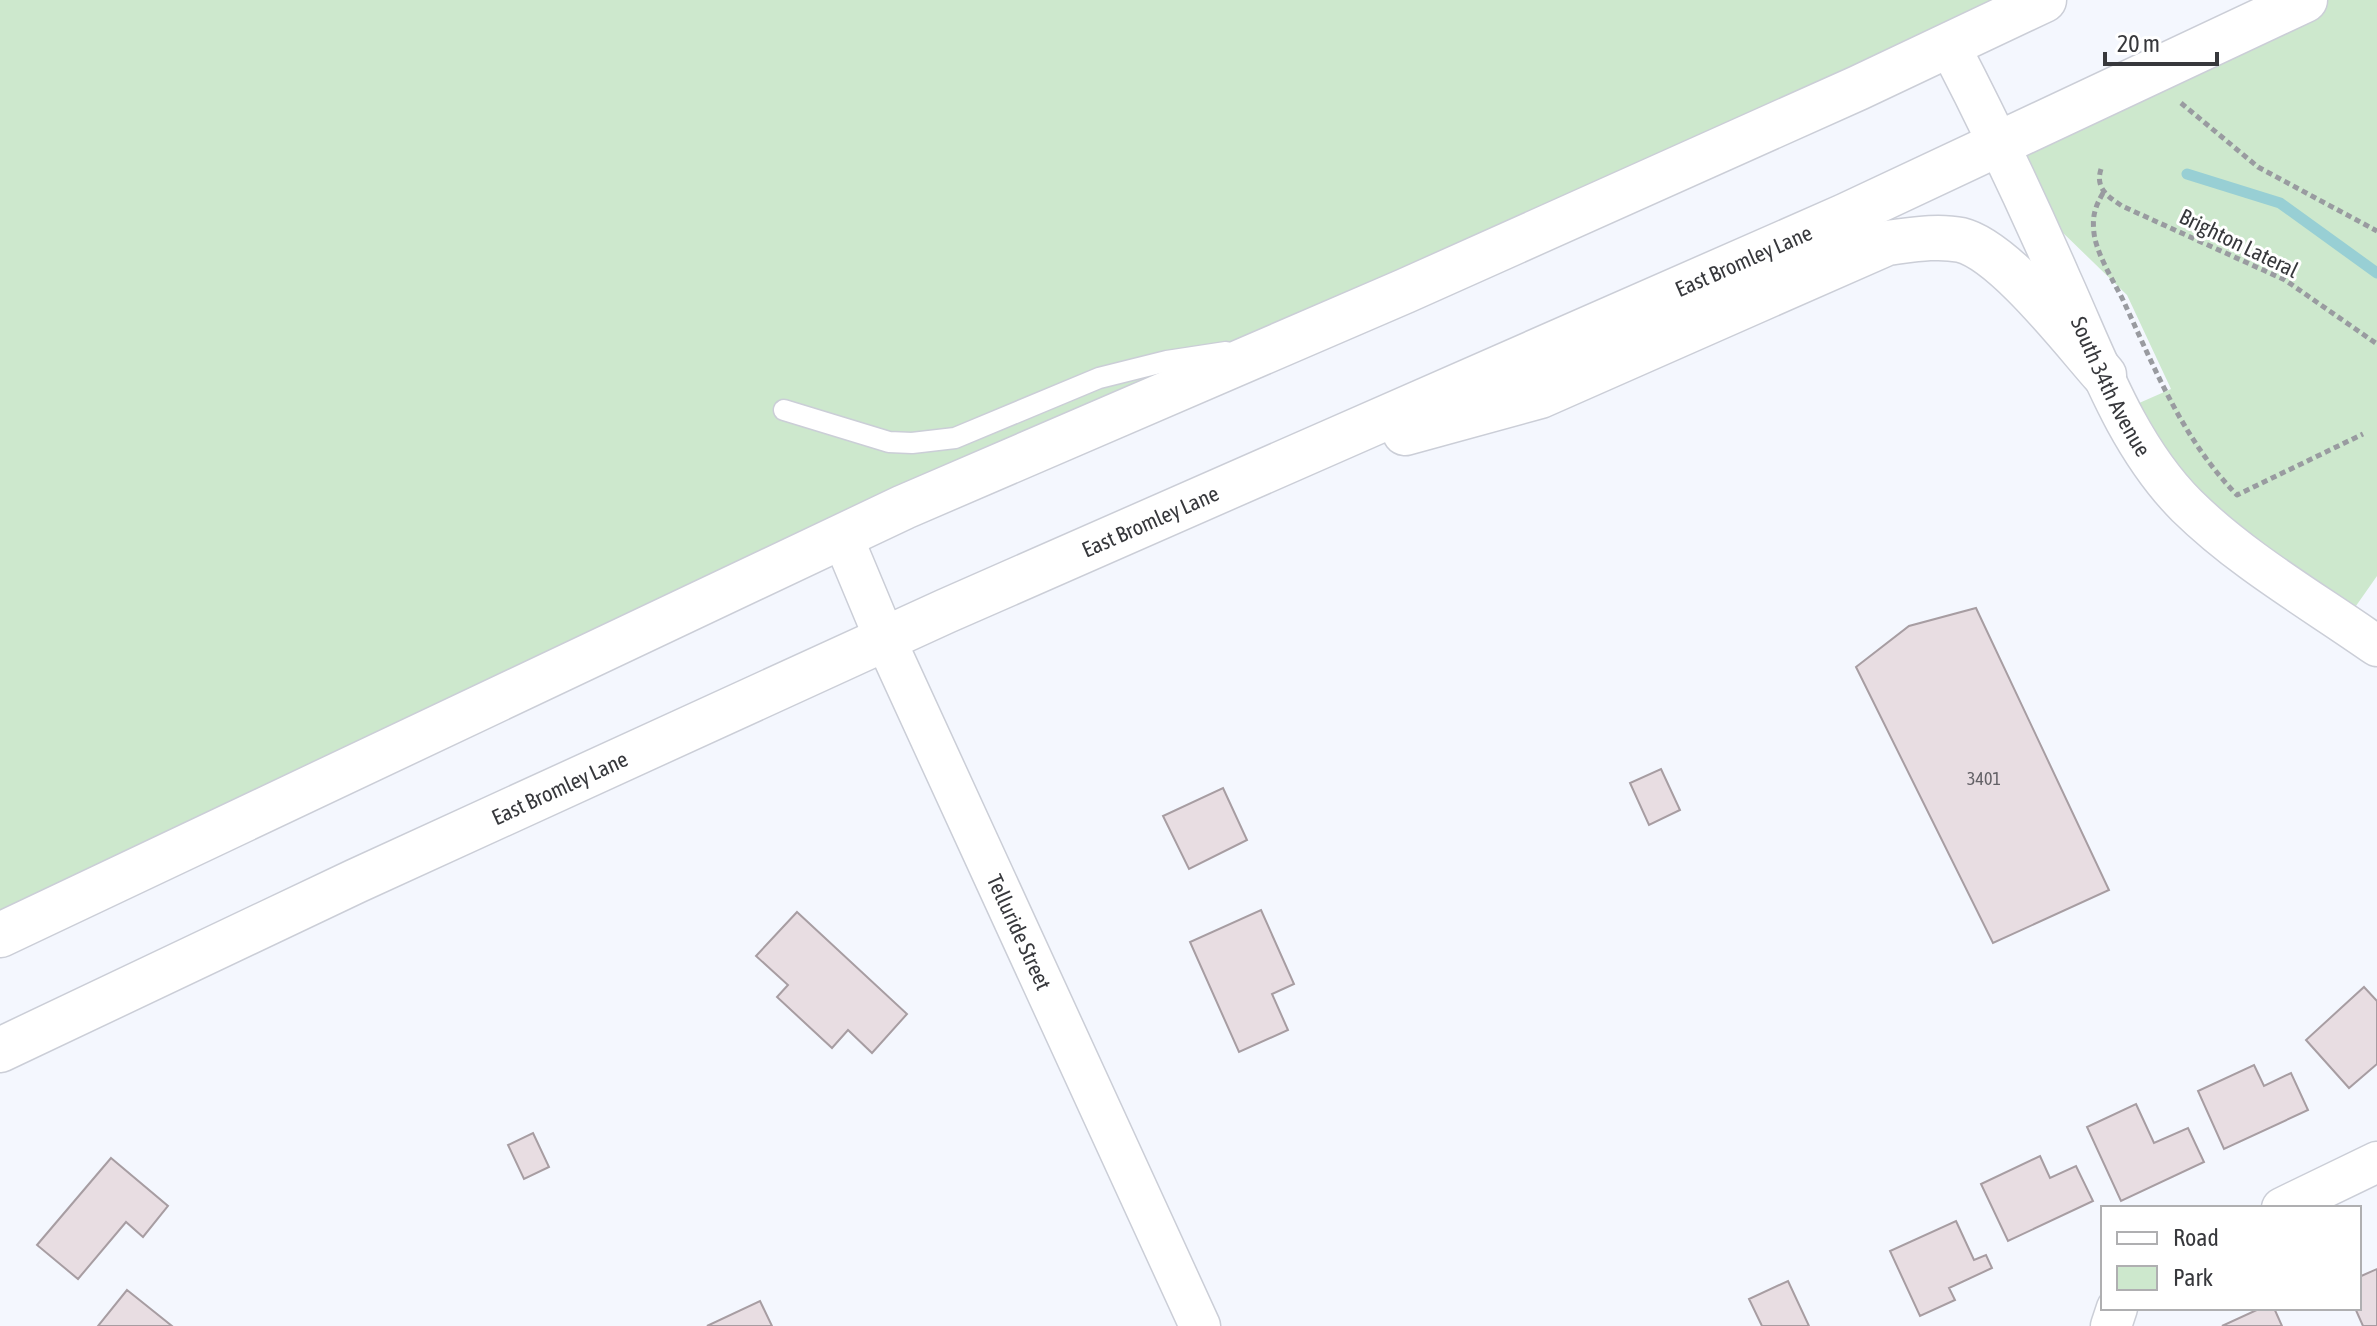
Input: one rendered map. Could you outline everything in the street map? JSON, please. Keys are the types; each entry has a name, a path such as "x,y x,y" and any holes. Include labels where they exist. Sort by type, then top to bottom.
{"main road":[{"path":"0,935 842,536 1405,291 2044,0"},
{"name":"East Bromley Lane","path":"0,1050 371,874 885,639 1845,216 2305,0"},
{"path":"1268,470 1540,396 1887,243 1931,238 1960,240 1982,248 2031,293 2104,375"}],"street":[{"name":"South 34th Avenue","path":"1949,45 2001,144 2121,411 2150,460 2187,505 2243,554 2377,646"},
{"name":"Telluride Street","path":"842,536 885,639 1200,1326"},
{"path":"2286,1206 2377,1162"}],"lane":[{"path":"784,410 889,442 955,438 1099,378 1167,361 1281,343"}],"path":[{"path":"2152,73 2186,109 2258,167 2377,231"},
{"path":"2101,169 2098,179 2103,193 2093,210 2094,236 2175,411 2221,479 2237,495 2363,434"},
{"name":"Brighton Lateral","path":"2103,193 2122,206 2285,280 2377,344"}],"green space":[{"path":"0,0 2044,0 0,928"},
{"path":"2305,0 2377,0 2377,576 2344,623 2243,554 2121,411 2171,389 2127,295 2024,195 2001,144"}],"building":[{"path":"1976,608 2109,890 1993,943 1856,667 1909,626"},
{"path":"1661,769 1680,810 1649,825 1630,783"},
{"path":"1223,788 1247,840 1189,869 1163,816"},
{"path":"1261,910 1294,984 1272,994 1288,1030 1239,1052 1190,942"},
{"path":"797,912 907,1014 872,1053 848,1030 832,1048 777,997 788,985 756,956"},
{"path":"2364,987 2377,1001 2377,1064 2349,1088 2306,1040"},
{"path":"2254,1065 2264,1086 2291,1073 2308,1110 2224,1149 2198,1091"},
{"path":"2136,1104 2154,1143 2188,1128 2204,1162 2121,1201 2087,1127"},
{"path":"533,1133 549,1167 524,1179 508,1145"},
{"path":"2040,1156 2050,1178 2076,1166 2093,1201 2008,1241 1981,1184"},
{"path":"111,1158 168,1206 143,1237 126,1222 78,1279 37,1245"},
{"path":"1956,1221 1974,1260 1986,1255 1992,1268 1949,1288 1955,1300 1920,1316 1890,1251"},
{"path":"2377,1269 2377,1326 2363,1326 2356,1310 2361,1310 2361,1276"},
{"path":"1788,1281 1809,1326 1762,1326 1749,1299"},
{"path":"127,1290 172,1326 98,1326"},
{"path":"760,1301 772,1326 707,1326"},
{"path":"2257,1310 2275,1310 2282,1326 2222,1326"}],"waterway":[{"path":"2187,174 2280,203 2377,273"}]}
